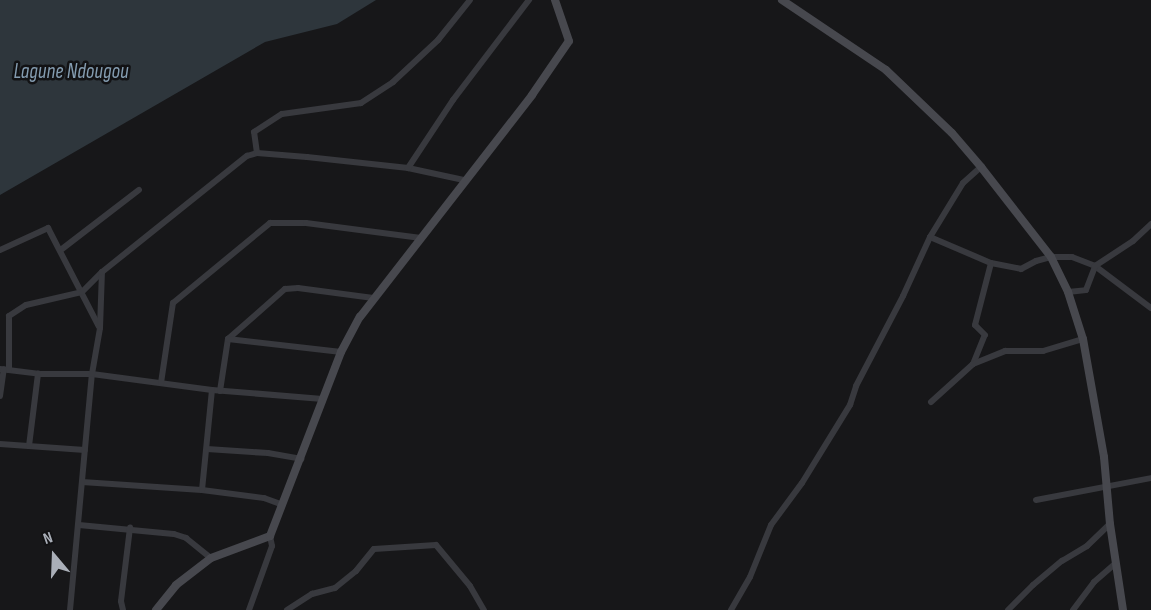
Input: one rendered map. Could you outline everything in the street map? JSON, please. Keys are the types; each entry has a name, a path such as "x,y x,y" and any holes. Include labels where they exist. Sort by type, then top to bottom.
{"street":[{"path":"257,153 255,132 282,114 361,104 393,82 438,40 470,0"},
{"path":"408,168 453,100 530,0"},
{"path":"250,610 272,546 270,536 341,352 373,297 532,95 569,41 555,0"},
{"path":"782,0 886,70 952,133 981,166 1051,257 1068,292 1083,339 1107,488 1123,610"},
{"path":"0,396 9,316 26,305 82,292 102,272 247,156 257,153 408,168 464,180"},
{"path":"731,610 750,577 771,525 802,483 850,405 856,386 903,296 930,237 963,183 981,166"},
{"path":"62,249 139,190"},
{"path":"161,383 173,303 270,223 306,223 422,237"},
{"path":"1068,292 1086,290 1095,267 1133,241 1151,224"},
{"path":"0,250 48,228 62,249 100,328"},
{"path":"930,237 991,263 1021,269 1036,261 1051,257 1072,257 1095,267 1151,308"},
{"path":"973,364 985,335 975,325 991,263"},
{"path":"70,610 92,374 100,328 102,272"},
{"path":"220,391 228,339 285,289 298,288 373,297"},
{"path":"228,339 341,352"},
{"path":"932,402 973,364 1005,351 1043,351 1083,339"},
{"path":"4,369 38,374 92,374 220,391 323,399"},
{"path":"29,446 38,374"},
{"path":"202,489 212,390"},
{"path":"0,444 85,450"},
{"path":"207,449 268,453 301,459"},
{"path":"1036,500 1107,488 1151,477"},
{"path":"82,482 202,489 264,498 283,505"},
{"path":"1008,610 1033,585 1062,561 1087,546 1110,524"},
{"path":"79,525 130,528 186,538 211,558"},
{"path":"123,610 121,601 130,528"},
{"path":"156,610 176,585 211,558 270,536"},
{"path":"287,610 312,594 335,588 356,571 374,549 436,545 470,586 484,610"},
{"path":"1072,610 1094,582 1116,563"}],"water":[{"name":"Lagune Ndougou","path":"0,0 376,0 337,24 265,42 0,195"}]}
